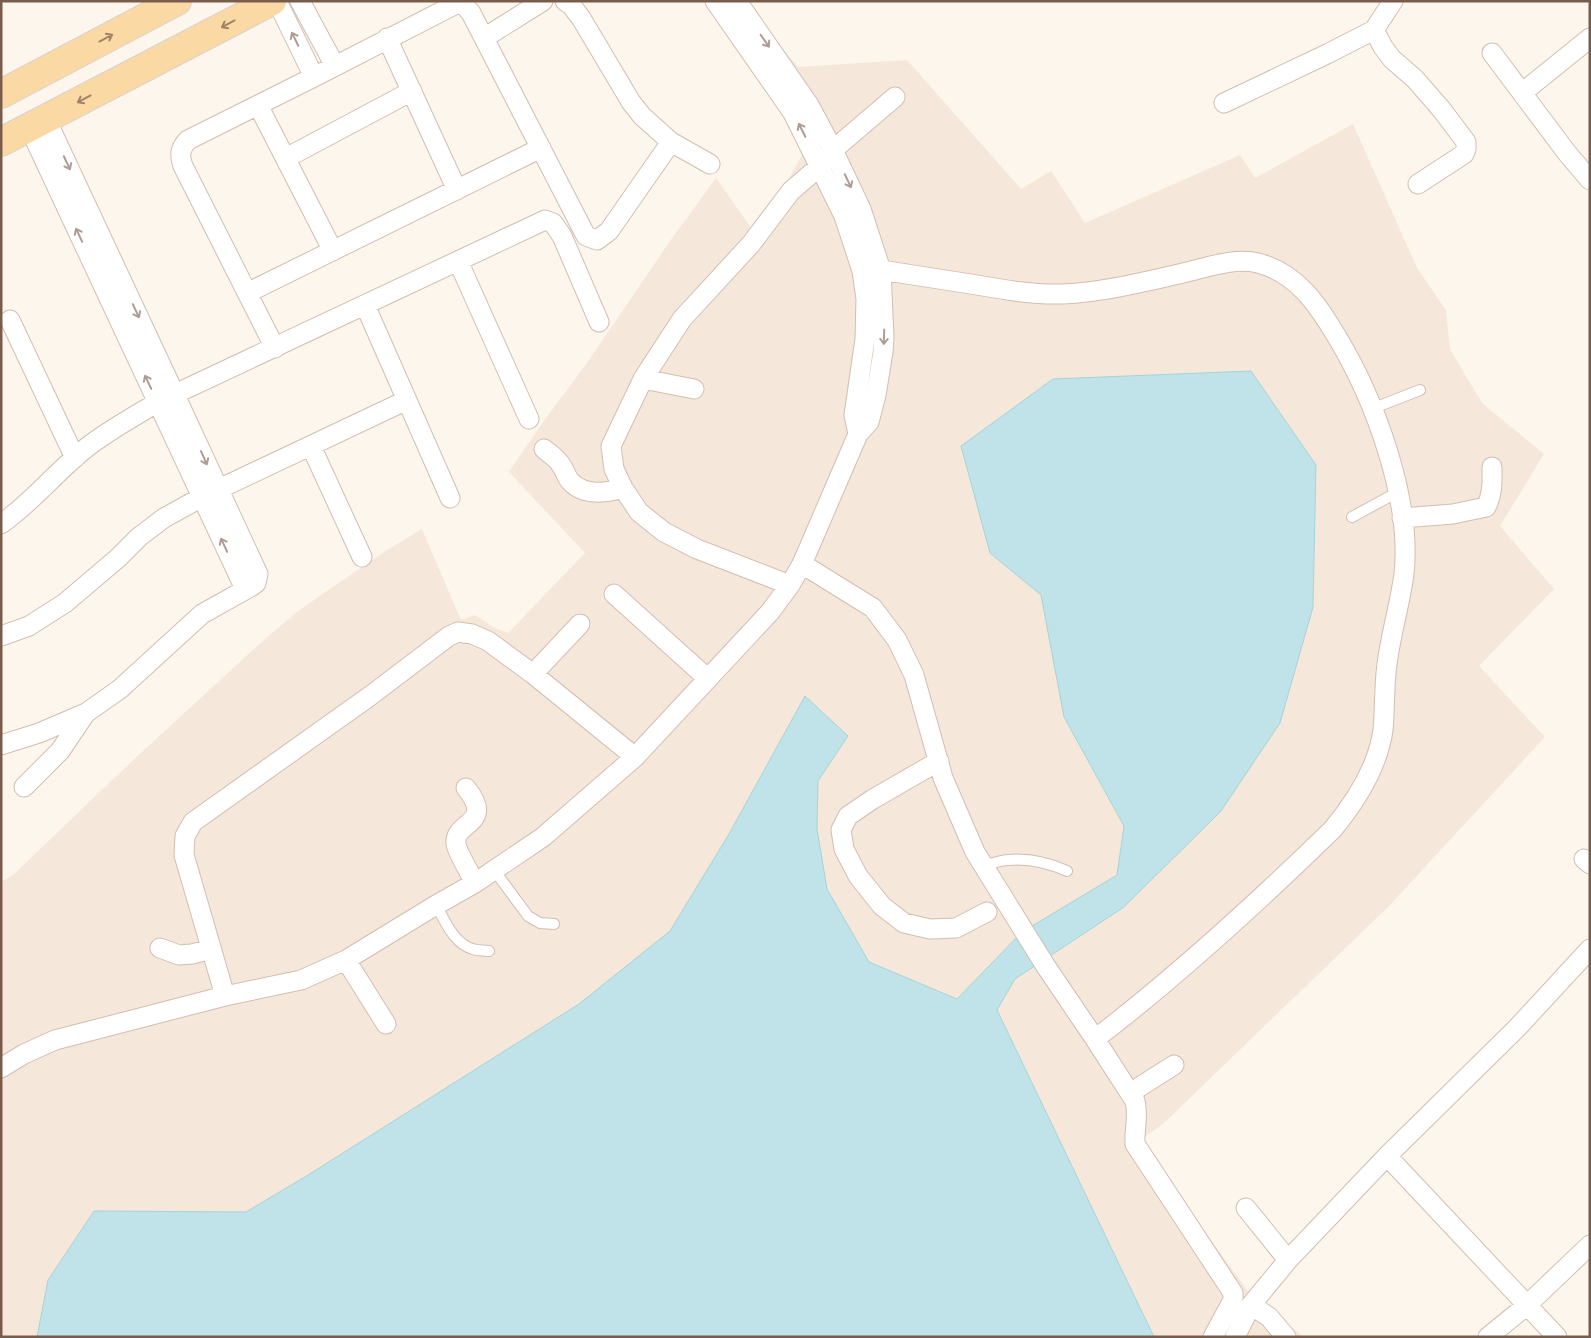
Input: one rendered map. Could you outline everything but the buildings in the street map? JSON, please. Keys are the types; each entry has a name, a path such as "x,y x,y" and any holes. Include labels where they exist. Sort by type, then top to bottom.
{"main road":[{"path":"1,94 177,1"},
{"path":"1,142 272,1"}],"street":[{"path":"276,1 314,78"},
{"path":"300,1 335,66"},
{"path":"484,38 544,1"},
{"path":"565,1 581,18 631,102 642,116 671,142 710,164"},
{"path":"715,1 793,113 844,216 862,271 866,300 866,339 854,415 858,434"},
{"path":"1,1068 24,1054 55,1040 225,996 301,980 346,960 475,883 543,837 635,757 770,612 790,585 802,564 858,434 869,422 876,395 883,352 881,270 861,208 809,105 737,1"},
{"path":"1224,103 1374,30 1393,1"},
{"path":"275,348 183,166 180,157 181,148 188,140 314,78 387,38 458,3 465,6 471,12 586,236 597,240 609,231 671,142"},
{"path":"1374,30 1382,46 1392,59 1415,79 1466,142 1464,154 1418,184"},
{"path":"387,38 457,190"},
{"path":"1523,92 1590,38"},
{"path":"1492,53 1567,153 1590,180"},
{"path":"286,158 412,92"},
{"path":"790,585 697,549 664,532 639,512 623,488 614,469 611,446 643,379 682,319 751,244 791,191 820,166 833,150 895,97"},
{"path":"258,105 334,251"},
{"path":"37,123 175,395 210,494"},
{"path":"1,745 39,733 86,713 120,689 202,614 250,586 258,574 158,402 37,123"},
{"path":"247,293 541,148"},
{"path":"1,524 15,514 96,440 158,402 545,220 553,223 562,236 599,322"},
{"path":"458,261 529,419"},
{"path":"862,271 881,270 1014,291 1060,294 1103,290 1235,262 1258,263 1283,274 1304,289 1342,345 1374,408 1398,492 1406,540 1404,574 1387,664 1382,731 1371,768 1347,812 1334,829 1209,946 1152,995 1095,1039"},
{"path":"365,306 450,498"},
{"path":"10,320 75,458"},
{"path":"643,379 694,389"},
{"path":"1,636 29,626 64,603 118,558 139,537 164,518 407,400"},
{"path":"311,446 362,557"},
{"path":"544,449 560,463 570,482 578,487 594,492 610,492 623,488"},
{"path":"1402,518 1453,514 1486,507 1491,494 1492,467"},
{"path":"802,564 873,608 896,640 914,675 944,778 975,852 1045,965 1130,1093 1138,1113 1134,1130 1134,1144 1233,1293 1233,1300 1213,1337"},
{"path":"614,594 707,678"},
{"path":"533,674 580,624"},
{"path":"225,996 184,855 185,836 193,822 370,696 449,636 458,632 472,634 488,641 533,674 635,757"},
{"path":"24,786 60,751 86,713"},
{"path":"939,761 848,816 841,830 844,849 858,876 882,906 904,923 930,929 956,928 987,912"},
{"path":"466,788 474,797 477,813 471,822 458,834 456,844 475,883"},
{"path":"160,948 179,955 211,949"},
{"path":"1235,1337 1251,1304 1288,1260 1387,1156 1516,1028 1590,949"},
{"path":"346,960 386,1024"},
{"path":"1130,1093 1174,1065"},
{"path":"1387,1156 1557,1337"},
{"path":"1246,1208 1288,1260"},
{"path":"1488,1337 1526,1306 1590,1245"},
{"path":"1251,1304 1269,1317 1286,1337"}],"lane":[{"path":"1374,408 1420,390"},
{"path":"1352,517 1398,492"},
{"path":"984,866 1007,860 1025,860 1050,864 1067,871"},
{"path":"494,870 528,916 540,923 554,924"},
{"path":"436,905 449,929 460,943 473,950 489,951"}],"shaded area":[{"path":"711,1 743,1 798,67 907,60 1021,189 1051,171 1085,223 1240,155 1255,178 1353,124 1417,268 1446,310 1450,349 1482,403 1544,454 1500,526 1554,589 1479,666 1545,737 1389,906 1164,1123 1139,1141 1253,1298 1304,1337 1,1337 1,882 13,875 130,763 257,646 297,612 387,550 422,529 461,620 475,615 495,628 508,633 585,553 509,472 716,178 754,232 764,223 808,144"}],"water":[{"path":"1251,371 1316,465 1313,607 1280,723 1221,811 1124,907 1015,979 997,1010 1154,1337 37,1337 48,1280 94,1211 246,1212 579,1004 670,931 729,834 805,696 848,736 818,781 817,829 827,889 869,962 957,999 1022,932 1117,875 1124,826 1064,717 1041,595 990,553 961,446 1053,379"}]}
